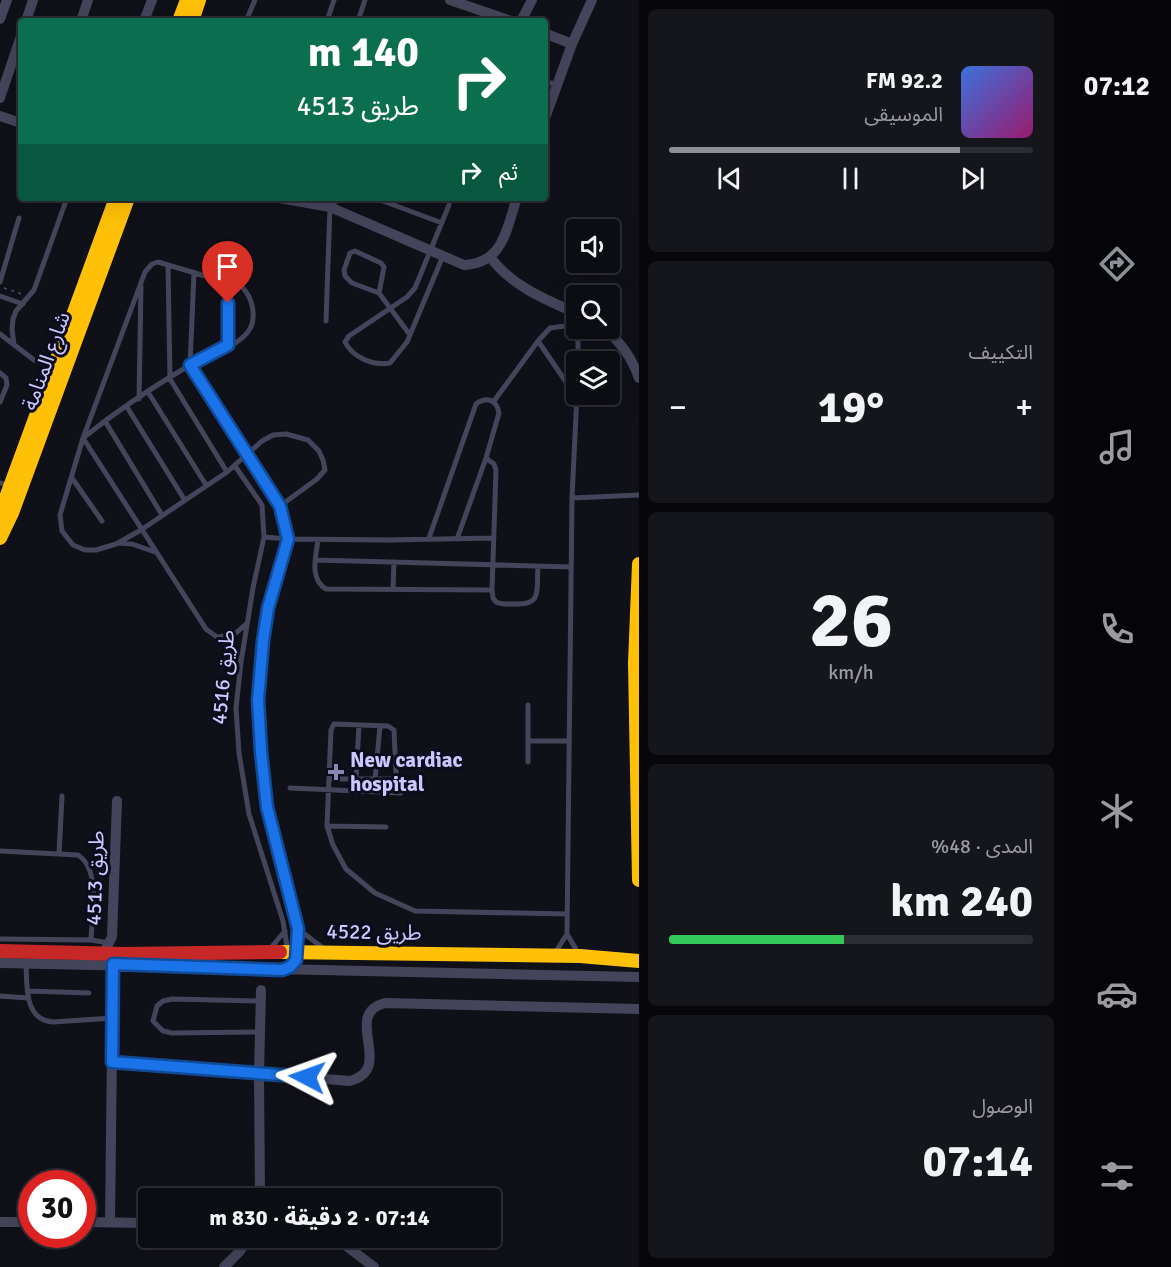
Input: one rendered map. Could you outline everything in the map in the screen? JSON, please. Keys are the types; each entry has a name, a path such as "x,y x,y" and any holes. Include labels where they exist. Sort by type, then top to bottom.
{"street":[{"path":"0,19 7,0"},
{"path":"27,18 33,0"},
{"path":"82,18 88,0"},
{"path":"145,18 152,0"},
{"path":"180,18 187,0"},
{"path":"193,18 199,0"},
{"path":"523,18 532,0"},
{"path":"548,110 572,44 592,0"},
{"path":"457,1 503,18"},
{"path":"548,35 572,44"},
{"path":"0,98 18,45"},
{"path":"0,116 18,122"},
{"name":"شارع المنامة","path":"0,514 115,201"},
{"name":"شارع المنامة","path":"0,538 10,486 127,201"},
{"path":"297,201 330,207 464,265 474,264 490,257 498,249 516,201"},
{"path":"490,257 498,268 514,282 540,298 566,309"},
{"path":"617,339 630,356 639,378"},
{"path":"639,564 635,663 639,880"},
{"name":"طريق 4513","path":"108,945 117,801"},
{"name":"طريق 4522","path":"0,951 108,945 124,954 265,953 293,957 328,952 580,956 639,961"},
{"name":"طريق 4522","path":"0,963 639,976"},
{"path":"110,1222 113,964"},
{"path":"260,1188 261,995"},
{"path":"112,1062 350,1081 360,1078 368,1071 370,1057 367,1020 368,1012 374,1005 385,1003 639,1010"},
{"path":"0,1222 18,1222"},
{"path":"96,1222 138,1223"},
{"path":"224,1267 242,1248"},
{"path":"349,1248 374,1267"}],"lane":[{"path":"247,18 255,0"},
{"path":"328,18 334,0"},
{"path":"359,18 365,0"},
{"path":"548,83 557,84"},
{"path":"14,345 13,318 16,311 34,290 67,201"},
{"path":"326,321 330,207 336,201"},
{"path":"383,201 441,223"},
{"path":"444,256 407,342 390,363 373,364 349,349 345,342 349,336 407,297 415,288 449,205"},
{"path":"0,284 20,219"},
{"path":"379,293 384,267 381,262 355,251 350,253 344,270 345,276 352,283 379,293 410,335"},
{"path":"82,438 190,365 242,339 251,326 252,305 250,295 242,287 159,262 152,264 145,272 82,438 60,515 62,531 74,545 85,550 96,550 116,543 141,530 227,472 262,441 273,435 286,434 308,440 319,451 325,470 322,475 280,506"},
{"path":"168,265 170,379 227,472"},
{"path":"190,365 194,272"},
{"path":"139,399 141,281"},
{"path":"228,345 229,283"},
{"path":"0,296 23,304"},
{"path":"494,401 550,328 565,327 575,332 578,351"},
{"path":"0,334 34,360 54,367"},
{"path":"538,341 566,380"},
{"name":"طريق 4516","path":"190,365 280,506 288,539 268,608 258,700 267,807 298,929 293,957"},
{"path":"0,373 6,378 7,385 0,402"},
{"path":"148,392 206,485"},
{"path":"429,538 476,404 488,399 494,401 498,406 499,413 486,459 457,539"},
{"path":"577,405 572,498 567,934 580,956"},
{"path":"127,406 184,499"},
{"path":"105,421 162,515"},
{"path":"82,438 206,629 232,648 241,662"},
{"path":"486,459 494,464 495,470 492,590 496,602 528,604 536,598 538,567"},
{"name":"طريق 4516","path":"235,466 262,505 264,537 247,623 236,708 241,763 249,814 293,957"},
{"path":"72,478 102,521"},
{"path":"572,498 639,495"},
{"path":"264,537 318,540 494,538"},
{"path":"318,540 315,560 316,579 319,585 326,589 492,590"},
{"path":"116,543 132,543 156,552"},
{"path":"315,560 571,567"},
{"path":"393,589 394,562"},
{"path":"219,637 236,633 247,623"},
{"path":"528,705 528,762"},
{"path":"329,779 394,779 396,774 394,730 388,726 334,724 331,727 327,826 346,869 375,893 416,911 567,914"},
{"path":"356,779 359,725"},
{"path":"375,780 380,726"},
{"path":"528,741 568,741"},
{"path":"290,788 401,793"},
{"path":"59,854 62,796"},
{"path":"327,826 386,827"},
{"path":"0,851 78,855 86,860 90,867 93,888 91,940"},
{"path":"298,929 328,952"},
{"path":"265,953 285,931"},
{"path":"552,957 567,934"},
{"path":"0,939 91,940 108,945"},
{"path":"282,970 293,957 306,970"},
{"path":"26,963 28,998 33,1012 44,1021 112,1018"},
{"path":"27,991 89,993"},
{"path":"260,1032 172,1032 163,1031 153,1021 157,1006 163,1001 261,995"},
{"path":"0,996 28,998"}],"path":[{"path":"0,284 30,297"}],"traffic: slow":[{"path":"180,18 187,0"},
{"path":"193,18 199,0"},
{"path":"0,514 115,201"},
{"path":"0,538 12,513 127,201"},
{"path":"639,564 635,663 639,880"},
{"path":"280,952 580,956 639,961"}],"traffic: jam":[{"path":"0,951 124,954 280,952"}],"place":[{"name":"New cardiac hospital","path":"336,772"}],"route":[{"path":"228,303 228,345 190,365 280,506 288,539 268,608 258,700 267,807 297,920 297,956 290,967 282,970 113,964 112,1062 307,1077"}]}
